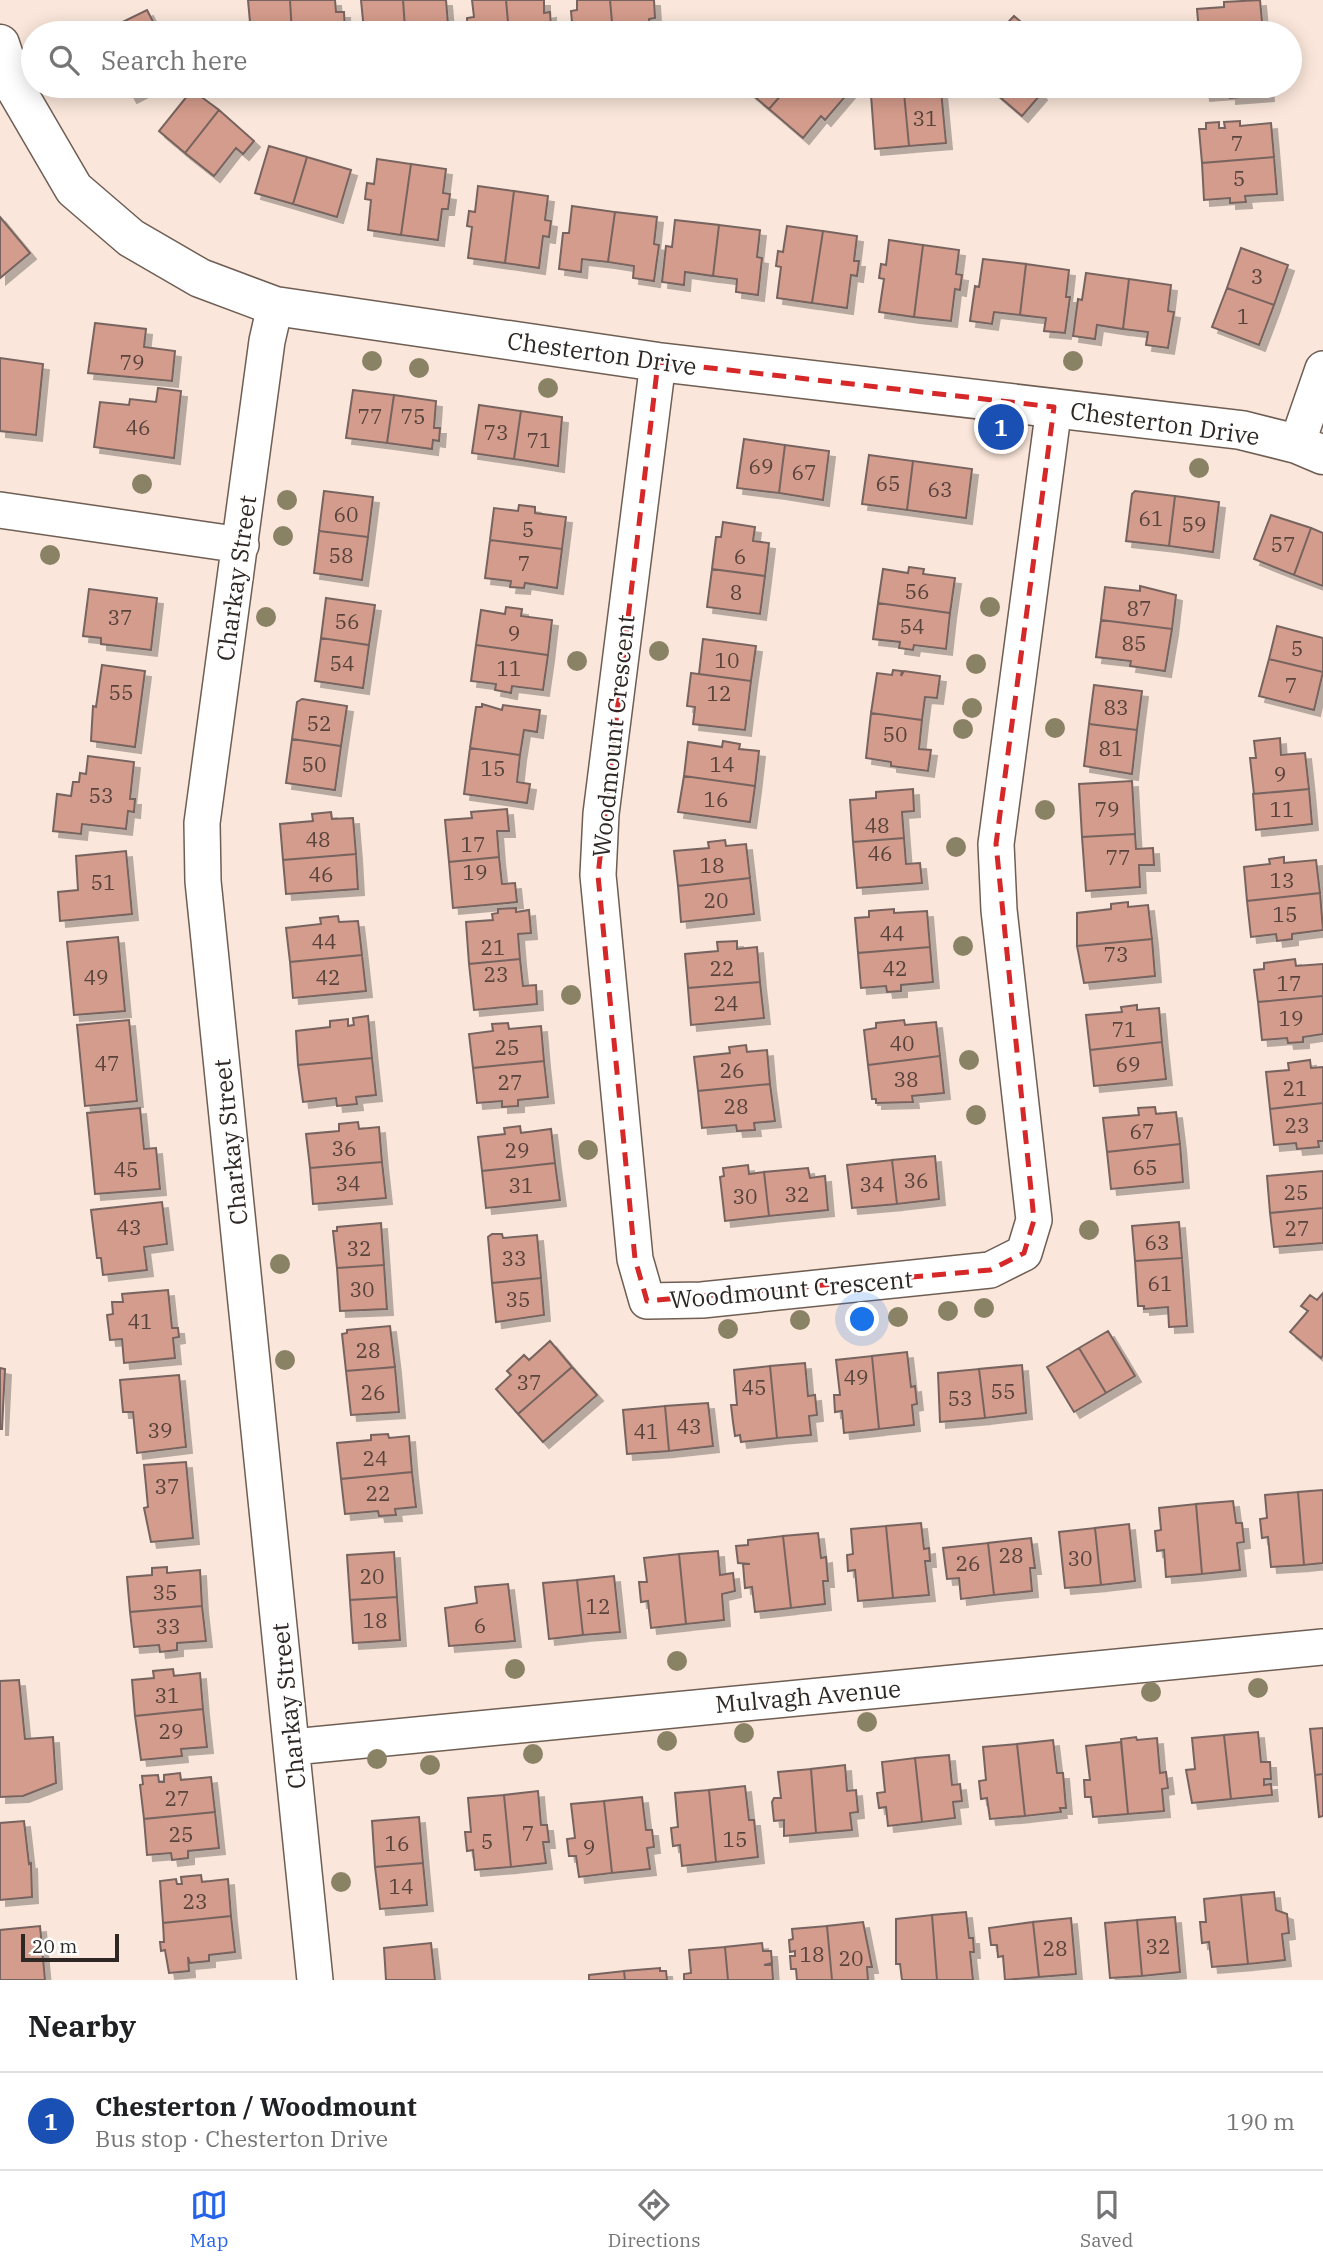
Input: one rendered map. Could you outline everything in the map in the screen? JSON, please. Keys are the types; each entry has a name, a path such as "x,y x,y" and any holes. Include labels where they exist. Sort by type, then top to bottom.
{"street":[{"name":"Chesterton Drive","path":"0,44 14,86 74,189 131,238 201,278 275,306 658,362 1241,430 1310,449"},
{"name":"Charkay Street","path":"275,306 267,341 202,824 203,881 315,1980"},
{"name":"Woodmount Crescent","path":"658,362 601,814 598,874 635,1259 647,1301 702,1300 990,1270 1024,1254 1034,1220 999,910 996,844 1054,407"},
{"path":"1310,449 1323,369"},
{"path":"0,510 241,545"},
{"name":"Mulvagh Avenue","path":"293,1747 1323,1647"}],"highlighted area":[{"path":"658,362 1054,407 996,844 1034,1220 1024,1253 990,1270 647,1301 635,1259 598,875"}],"building":[{"path":"248,0 290,0 291,21 250,21"},
{"path":"290,0 335,0 336,12 344,12 344,21 291,21"},
{"path":"361,0 403,0 404,21 363,21"},
{"path":"403,0 446,0 448,21 404,21"},
{"path":"472,0 506,0 508,21 467,21 467,18 474,17"},
{"path":"506,0 544,0 544,13 550,12 551,21 508,21"},
{"path":"577,0 610,0 612,21 572,21 571,11 577,10"},
{"path":"610,0 654,0 655,18 649,21 612,21"},
{"path":"1260,0 1262,21 1198,21 1197,9 1224,7 1224,2"},
{"path":"147,10 153,21 125,21"},
{"path":"186,98 203,98 219,110 185,153 159,131"},
{"path":"756,98 779,98 769,109"},
{"path":"779,98 844,98 825,120 821,116 803,138 769,109"},
{"path":"871,98 904,98 909,146 875,149"},
{"path":"904,98 942,98 946,143 909,146"},
{"path":"1001,98 1038,98 1022,116"},
{"path":"219,110 254,141 243,154 236,148 214,176 185,153"},
{"path":"1240,121 1240,126 1271,123 1274,157 1202,163 1199,129 1206,129 1206,123 1219,122 1219,128 1225,128 1224,122"},
{"path":"269,146 307,157 293,204 255,193"},
{"path":"307,157 351,170 337,217 293,204"},
{"path":"1274,157 1277,194 1245,196 1246,202 1230,203 1230,198 1204,200 1202,163"},
{"path":"377,159 411,164 401,235 368,230 371,200 365,199 367,183 374,184"},
{"path":"411,164 446,169 443,193 450,194 448,209 442,209 438,240 401,235"},
{"path":"478,186 514,191 505,263 468,258 472,227 467,226 469,211 475,212"},
{"path":"514,191 548,196 545,220 551,221 549,237 543,236 539,268 505,263"},
{"path":"572,206 615,212 608,262 582,259 581,272 559,269 563,233 569,233"},
{"path":"615,212 657,217 654,244 659,245 654,281 633,278 634,266 608,262"},
{"path":"0,217 30,253 0,278"},
{"path":"675,220 719,225 713,276 685,272 684,285 662,282 666,246 672,247"},
{"path":"719,225 760,230 757,257 762,258 758,295 736,292 737,279 713,276"},
{"path":"787,226 823,231 812,303 777,298 781,267 776,266 778,251 783,252"},
{"path":"823,231 857,236 854,261 859,261 857,276 851,275 847,308 812,303"},
{"path":"889,240 923,245 914,317 879,312 884,279 879,278 881,264 886,265"},
{"path":"923,245 959,250 956,274 962,275 960,290 955,289 951,321 914,317"},
{"path":"1241,248 1288,265 1274,305 1227,288"},
{"path":"983,259 1026,264 1020,315 994,312 992,324 970,321 975,286 979,287"},
{"path":"1026,264 1069,270 1066,297 1070,297 1065,333 1044,331 1046,318 1020,315"},
{"path":"1086,273 1129,279 1123,329 1097,325 1095,339 1073,336 1078,299 1082,300"},
{"path":"1129,279 1171,285 1168,311 1174,312 1168,348 1146,345 1148,332 1123,329"},
{"path":"1227,288 1274,305 1259,345 1212,327"},
{"path":"95,323 146,329 144,347 175,351 172,381 88,373"},
{"path":"0,358 43,364 36,435 0,431"},
{"path":"158,388 181,391 174,458 94,447 100,402 129,405 130,399 156,402"},
{"path":"353,390 394,395 387,443 346,438"},
{"path":"394,395 436,401 434,428 440,428 439,441 433,440 432,449 387,443"},
{"path":"479,405 521,411 514,459 472,453"},
{"path":"521,411 562,417 558,466 514,459"},
{"path":"744,439 785,445 779,493 737,488"},
{"path":"785,445 829,451 823,500 779,493"},
{"path":"869,455 913,461 907,510 862,504"},
{"path":"913,461 972,469 966,518 907,510"},
{"path":"324,491 373,497 368,537 319,531"},
{"path":"1135,491 1175,496 1169,546 1126,541 1132,494"},
{"path":"1175,496 1219,502 1213,552 1169,546"},
{"path":"519,505 535,507 535,513 566,517 562,549 490,540 494,508 518,511"},
{"path":"1271,515 1311,528 1294,575 1254,559"},
{"path":"723,522 755,527 753,541 769,543 765,576 712,569 716,537 721,537"},
{"path":"1311,528 1323,533 1323,586 1294,575"},
{"path":"319,531 368,537 362,580 314,573"},
{"path":"490,540 562,549 557,588 525,583 524,588 510,587 511,581 485,578"},
{"path":"909,567 924,569 923,574 955,578 950,613 878,603 883,569 908,573"},
{"path":"712,569 765,576 760,614 707,607"},
{"path":"1140,586 1176,595 1172,629 1101,620 1105,587 1140,591"},
{"path":"89,589 157,598 151,650 101,644 101,638 83,636"},
{"path":"326,598 375,605 369,645 321,638"},
{"path":"878,603 950,613 946,649 914,645 913,650 899,648 900,642 873,639"},
{"path":"506,607 522,609 521,616 552,620 548,655 476,645 481,610 505,614"},
{"path":"1101,620 1172,629 1165,671 1130,666 1131,661 1096,657"},
{"path":"1277,626 1323,638 1323,672 1269,659"},
{"path":"321,638 369,645 363,688 315,681"},
{"path":"703,639 756,646 751,681 699,674"},
{"path":"476,645 548,655 543,690 512,686 511,693 495,690 496,684 471,681"},
{"path":"1269,659 1323,672 1314,710 1259,696"},
{"path":"102,665 145,671 135,747 91,741 93,706 96,707"},
{"path":"893,670 902,671 901,676 904,671 940,676 937,698 925,697 922,720 871,713 877,673 892,675"},
{"path":"691,673 751,681 745,730 693,724 695,707 687,706"},
{"path":"1094,685 1142,691 1137,730 1089,724"},
{"path":"302,699 347,706 341,746 292,739 297,702"},
{"path":"482,704 502,710 503,705 540,710 537,732 524,730 520,755 470,748 476,707 482,707"},
{"path":"871,713 922,720 919,749 931,750 928,771 891,766 891,762 866,758"},
{"path":"1089,724 1137,730 1132,774 1084,766"},
{"path":"1280,738 1281,755 1305,753 1309,789 1254,794 1250,758 1256,758 1254,741"},
{"path":"292,739 341,746 335,790 286,783"},
{"path":"723,741 740,744 739,749 759,751 755,786 684,776 688,742 722,747"},
{"path":"470,748 520,755 517,782 530,784 527,803 464,794"},
{"path":"88,756 134,762 130,799 135,799 134,812 128,811 126,829 82,824 81,834 53,831 57,794 71,796 73,782 79,782 80,773 86,774"},
{"path":"684,776 755,786 750,822 678,812"},
{"path":"1132,781 1135,834 1082,837 1079,784"},
{"path":"913,789 914,811 902,812 904,838 853,842 850,800 876,798 876,792"},
{"path":"1309,789 1312,824 1256,830 1253,794"},
{"path":"507,809 509,831 497,831 499,857 449,862 445,820 472,818 471,812"},
{"path":"331,812 332,819 353,818 356,854 283,860 280,824 313,821 312,814"},
{"path":"1135,834 1136,849 1153,848 1154,865 1139,865 1140,887 1086,891 1082,837"},
{"path":"904,838 906,864 920,863 922,883 857,888 853,842"},
{"path":"725,840 726,846 746,844 750,878 678,886 674,851 709,848 708,842"},
{"path":"126,851 132,914 60,921 58,892 78,890 76,856"},
{"path":"356,854 358,889 286,894 283,860"},
{"path":"499,857 502,884 515,883 517,902 453,908 449,862"},
{"path":"1284,857 1284,863 1316,860 1320,893 1247,901 1244,867 1270,864 1269,859"},
{"path":"750,878 754,914 681,922 678,886"},
{"path":"1320,893 1323,930 1292,934 1292,939 1277,941 1276,934 1251,937 1247,901"},
{"path":"1128,902 1128,907 1148,905 1152,939 1077,946 1077,913 1111,909 1111,904"},
{"path":"516,908 516,912 529,910 531,933 518,934 520,959 469,964 466,922 493,920 492,914 498,913 498,909"},
{"path":"894,909 894,913 927,911 930,947 858,953 855,918 869,917 869,911"},
{"path":"338,916 339,922 358,921 362,955 290,962 286,928 321,924 320,918"},
{"path":"118,937 125,1011 74,1015 67,942"},
{"path":"1152,939 1155,976 1084,983 1077,946"},
{"path":"737,941 737,949 757,947 760,982 688,988 685,954 718,951 717,942"},
{"path":"930,947 933,982 901,985 901,991 887,992 886,986 861,988 858,953"},
{"path":"362,955 366,991 293,998 290,962"},
{"path":"520,959 523,986 536,985 537,1004 474,1010 469,964"},
{"path":"1295,959 1296,966 1323,964 1323,996 1258,1002 1254,970 1264,969 1264,963"},
{"path":"760,982 764,1018 691,1025 688,988"},
{"path":"1323,996 1323,1034 1303,1037 1303,1042 1288,1043 1287,1038 1262,1040 1258,1002"},
{"path":"1137,1005 1137,1010 1159,1008 1162,1042 1090,1050 1086,1015 1122,1012 1121,1007"},
{"path":"368,1016 372,1058 298,1065 296,1031 330,1027 330,1021 348,1019 348,1026 354,1025 353,1018"},
{"path":"129,1020 137,1101 85,1106 77,1025"},
{"path":"904,1020 905,1025 936,1022 940,1056 868,1065 864,1030 876,1028 876,1023"},
{"path":"508,1023 509,1029 541,1026 544,1061 473,1068 469,1034 493,1031 492,1024"},
{"path":"1162,1042 1166,1079 1094,1086 1090,1050"},
{"path":"746,1045 747,1052 767,1050 770,1084 698,1091 694,1057 730,1053 729,1047"},
{"path":"940,1056 944,1093 912,1096 913,1102 876,1103 876,1099 872,1099 868,1065"},
{"path":"372,1058 376,1095 356,1097 357,1104 337,1106 336,1098 303,1102 298,1065"},
{"path":"1310,1060 1311,1068 1323,1067 1323,1103 1270,1109 1266,1072 1289,1070 1288,1063"},
{"path":"544,1061 548,1097 518,1100 518,1106 502,1107 502,1101 477,1103 473,1068"},
{"path":"770,1084 775,1121 754,1123 755,1130 737,1131 736,1125 702,1128 698,1091"},
{"path":"1323,1103 1323,1141 1318,1141 1319,1147 1297,1149 1296,1143 1274,1145 1270,1109"},
{"path":"1155,1107 1156,1114 1176,1112 1180,1144 1107,1152 1103,1118 1139,1115 1138,1108"},
{"path":"140,1108 144,1149 156,1148 160,1189 95,1194 87,1113"},
{"path":"358,1122 359,1129 379,1127 382,1162 310,1168 306,1134 339,1131 339,1124"},
{"path":"520,1126 521,1133 551,1129 555,1163 482,1171 478,1137 505,1134 504,1128"},
{"path":"1180,1144 1183,1182 1111,1189 1107,1152"},
{"path":"935,1156 939,1199 897,1204 892,1160"},
{"path":"892,1160 897,1204 852,1208 847,1165"},
{"path":"382,1162 386,1198 313,1204 310,1168"},
{"path":"555,1163 560,1200 486,1208 482,1171"},
{"path":"748,1165 749,1174 764,1172 769,1216 725,1221 720,1177 724,1176 723,1168"},
{"path":"808,1168 810,1178 825,1176 828,1210 769,1216 764,1172"},
{"path":"1323,1171 1323,1208 1270,1213 1267,1176"},
{"path":"162,1202 167,1244 144,1247 147,1270 103,1275 101,1258 97,1258 91,1210"},
{"path":"1323,1208 1323,1243 1274,1247 1270,1213"},
{"path":"1179,1222 1182,1258 1135,1261 1132,1226"},
{"path":"381,1223 384,1265 337,1268 333,1231 337,1231 337,1227"},
{"path":"502,1234 503,1238 537,1235 541,1278 492,1283 488,1237"},
{"path":"1182,1258 1187,1326 1169,1327 1168,1307 1144,1309 1144,1306 1138,1306 1135,1261"},
{"path":"384,1265 387,1309 340,1311 337,1268"},
{"path":"541,1278 544,1315 496,1322 492,1283"},
{"path":"168,1290 172,1328 178,1328 179,1337 173,1338 175,1358 124,1363 122,1339 110,1340 107,1315 113,1314 112,1302 123,1302 122,1294"},
{"path":"1323,1293 1321,1358 1290,1332 1308,1311 1301,1306 1310,1295 1317,1300"},
{"path":"390,1326 395,1367 346,1371 342,1334 347,1333 347,1330"},
{"path":"1108,1331 1135,1376 1106,1393 1079,1348"},
{"path":"550,1341 572,1367 518,1414 496,1389 511,1375 507,1371 524,1355 529,1360"},
{"path":"1079,1348 1106,1393 1074,1412 1047,1367"},
{"path":"907,1352 911,1387 915,1386 917,1404 912,1405 914,1425 879,1429 872,1356"},
{"path":"872,1356 879,1429 844,1433 842,1411 835,1412 834,1395 840,1395 836,1360"},
{"path":"805,1363 808,1396 815,1395 817,1415 809,1416 811,1435 777,1438 770,1366"},
{"path":"1022,1365 1026,1413 985,1418 979,1369"},
{"path":"770,1366 777,1438 741,1442 740,1435 735,1436 731,1405 737,1405 734,1370"},
{"path":"395,1367 399,1412 351,1415 346,1371"},
{"path":"572,1367 597,1395 543,1442 518,1414"},
{"path":"0,1368 5,1369 2,1429 0,1429"},
{"path":"979,1369 985,1418 940,1422 938,1373"},
{"path":"179,1375 186,1447 137,1453 133,1412 123,1412 120,1380"},
{"path":"708,1403 713,1446 669,1451 665,1406"},
{"path":"665,1406 669,1451 627,1454 623,1410"},
{"path":"388,1434 389,1438 409,1436 412,1472 341,1479 337,1443 371,1440 371,1435"},
{"path":"186,1462 193,1538 151,1542 144,1508 148,1507 144,1465"},
{"path":"412,1472 416,1507 395,1509 396,1515 379,1516 378,1511 345,1514 341,1479"},
{"path":"1323,1490 1323,1563 1304,1565 1298,1492"},
{"path":"1298,1492 1304,1565 1271,1567 1268,1537 1262,1538 1260,1519 1267,1518 1265,1495"},
{"path":"1233,1501 1236,1523 1242,1523 1244,1542 1237,1543 1240,1570 1202,1574 1196,1504"},
{"path":"1196,1504 1202,1574 1166,1577 1164,1550 1157,1551 1155,1531 1161,1530 1159,1508"},
{"path":"921,1523 924,1549 929,1548 930,1561 925,1561 929,1595 893,1598 886,1526"},
{"path":"1129,1524 1135,1581 1101,1585 1095,1528"},
{"path":"886,1526 893,1598 858,1601 855,1570 848,1571 847,1555 853,1554 851,1529"},
{"path":"1095,1528 1101,1585 1065,1588 1059,1532"},
{"path":"818,1533 821,1558 826,1557 828,1581 823,1581 825,1604 791,1608 783,1536"},
{"path":"783,1536 791,1608 755,1612 752,1587 745,1588 743,1564 750,1564 738,1563 736,1546 748,1545 748,1540"},
{"path":"1031,1538 1035,1568 1030,1568 1032,1591 994,1595 988,1543"},
{"path":"988,1543 994,1595 961,1599 959,1578 947,1579 943,1548"},
{"path":"718,1551 720,1575 733,1573 735,1591 722,1594 724,1620 686,1624 679,1554"},
{"path":"394,1552 397,1597 350,1600 347,1555"},
{"path":"679,1554 686,1624 651,1628 648,1601 641,1602 639,1582 647,1582 644,1558"},
{"path":"167,1567 167,1573 200,1570 202,1606 130,1612 127,1577 152,1575 152,1568"},
{"path":"614,1576 620,1632 583,1635 577,1580"},
{"path":"577,1580 583,1635 549,1639 543,1583"},
{"path":"508,1584 515,1641 449,1646 445,1608 477,1603 475,1587"},
{"path":"397,1597 400,1640 353,1643 350,1600"},
{"path":"202,1606 206,1641 177,1643 177,1650 160,1652 159,1645 134,1647 130,1612"},
{"path":"173,1669 174,1676 200,1673 203,1709 135,1716 132,1680 154,1678 153,1671"},
{"path":"19,1680 25,1739 53,1737 56,1783 23,1796 0,1797 0,1681"},
{"path":"203,1709 207,1747 181,1749 182,1756 141,1760 135,1716"},
{"path":"1323,1728 1323,1774 1315,1775 1310,1729"},
{"path":"1258,1732 1261,1762 1270,1762 1271,1779 1264,1779 1264,1785 1271,1784 1272,1795 1231,1799 1224,1735"},
{"path":"1224,1735 1231,1799 1192,1803 1186,1770 1195,1769 1192,1738"},
{"path":"1136,1737 1137,1740 1157,1738 1160,1773 1166,1772 1168,1788 1162,1789 1164,1811 1128,1814 1121,1739"},
{"path":"1053,1740 1057,1773 1063,1773 1066,1808 1060,1808 1061,1812 1025,1816 1017,1744"},
{"path":"1121,1742 1128,1814 1093,1817 1091,1797 1085,1797 1084,1780 1090,1780 1086,1746"},
{"path":"1017,1744 1025,1816 990,1819 987,1798 981,1799 979,1781 986,1780 983,1747"},
{"path":"949,1755 952,1785 960,1784 962,1801 953,1802 955,1818 922,1822 915,1758"},
{"path":"915,1758 922,1822 888,1826 886,1807 879,1808 877,1793 885,1792 882,1762"},
{"path":"845,1765 847,1791 856,1790 858,1812 850,1813 852,1830 816,1833 811,1769"},
{"path":"811,1769 816,1833 784,1836 784,1820 774,1821 772,1802 774,1798 781,1798 778,1772"},
{"path":"180,1773 181,1780 211,1777 215,1812 144,1819 140,1785 143,1784 142,1776 158,1775 159,1782 164,1782 164,1775"},
{"path":"1323,1774 1323,1816 1319,1817 1315,1775"},
{"path":"745,1786 749,1820 754,1820 758,1857 716,1862 709,1790"},
{"path":"709,1790 716,1862 682,1866 680,1845 673,1846 671,1828 678,1827 675,1793"},
{"path":"538,1791 541,1825 547,1825 549,1842 543,1842 546,1863 511,1867 504,1795"},
{"path":"504,1795 511,1867 475,1870 473,1850 467,1851 465,1832 471,1832 468,1798"},
{"path":"642,1797 646,1830 652,1830 654,1847 647,1848 650,1869 612,1873 604,1801"},
{"path":"604,1801 612,1873 579,1877 576,1856 569,1856 567,1839 575,1838 571,1804"},
{"path":"215,1812 219,1848 188,1851 188,1858 172,1860 171,1853 147,1855 144,1819"},
{"path":"419,1817 423,1863 375,1867 372,1821"},
{"path":"24,1821 29,1864 31,1863 32,1897 0,1900 0,1823"},
{"path":"423,1863 427,1905 380,1909 375,1867"},
{"path":"201,1875 202,1882 228,1879 231,1916 163,1923 160,1881 176,1879 177,1884 182,1884 181,1877"},
{"path":"1274,1892 1276,1910 1287,1914 1289,1933 1282,1934 1285,1960 1248,1964 1241,1895"},
{"path":"1241,1895 1248,1964 1212,1967 1209,1942 1202,1943 1200,1922 1206,1922 1204,1899"},
{"path":"966,1912 969,1938 973,1938 974,1952 970,1952 973,1980 937,1980 932,1915"},
{"path":"932,1915 937,1980 902,1980 900,1964 896,1964 896,1919"},
{"path":"231,1916 235,1952 209,1955 209,1961 190,1963 188,1957 189,1971 169,1973 165,1950 161,1951 160,1942 164,1942 163,1923"},
{"path":"1175,1917 1180,1972 1142,1976 1137,1920"},
{"path":"1071,1918 1076,1974 1039,1977 1033,1922"},
{"path":"1137,1920 1142,1976 1110,1978 1105,1923"},
{"path":"863,1922 872,1967 867,1967 868,1980 832,1980 827,1926"},
{"path":"1033,1922 1039,1977 1005,1980 1003,1956 998,1957 997,1945 991,1945 989,1928"},
{"path":"40,1926 45,1980 0,1980 0,1930"},
{"path":"827,1926 832,1980 797,1980 796,1969 791,1969 790,1956 795,1956 795,1951 790,1952 792,1929"},
{"path":"431,1943 435,1980 386,1980 384,1948"},
{"path":"762,1943 763,1951 771,1951 772,1963 764,1965 772,1965 773,1980 728,1980 725,1947"},
{"path":"725,1947 728,1980 684,1980 684,1974 691,1973 689,1950"},
{"path":"660,1968 660,1971 666,1971 667,1980 625,1980 624,1971"},
{"path":"624,1971 625,1980 589,1980 589,1975"}],"place":[{"name":"Chesterton / Woodmount","path":"1001,427"}]}
